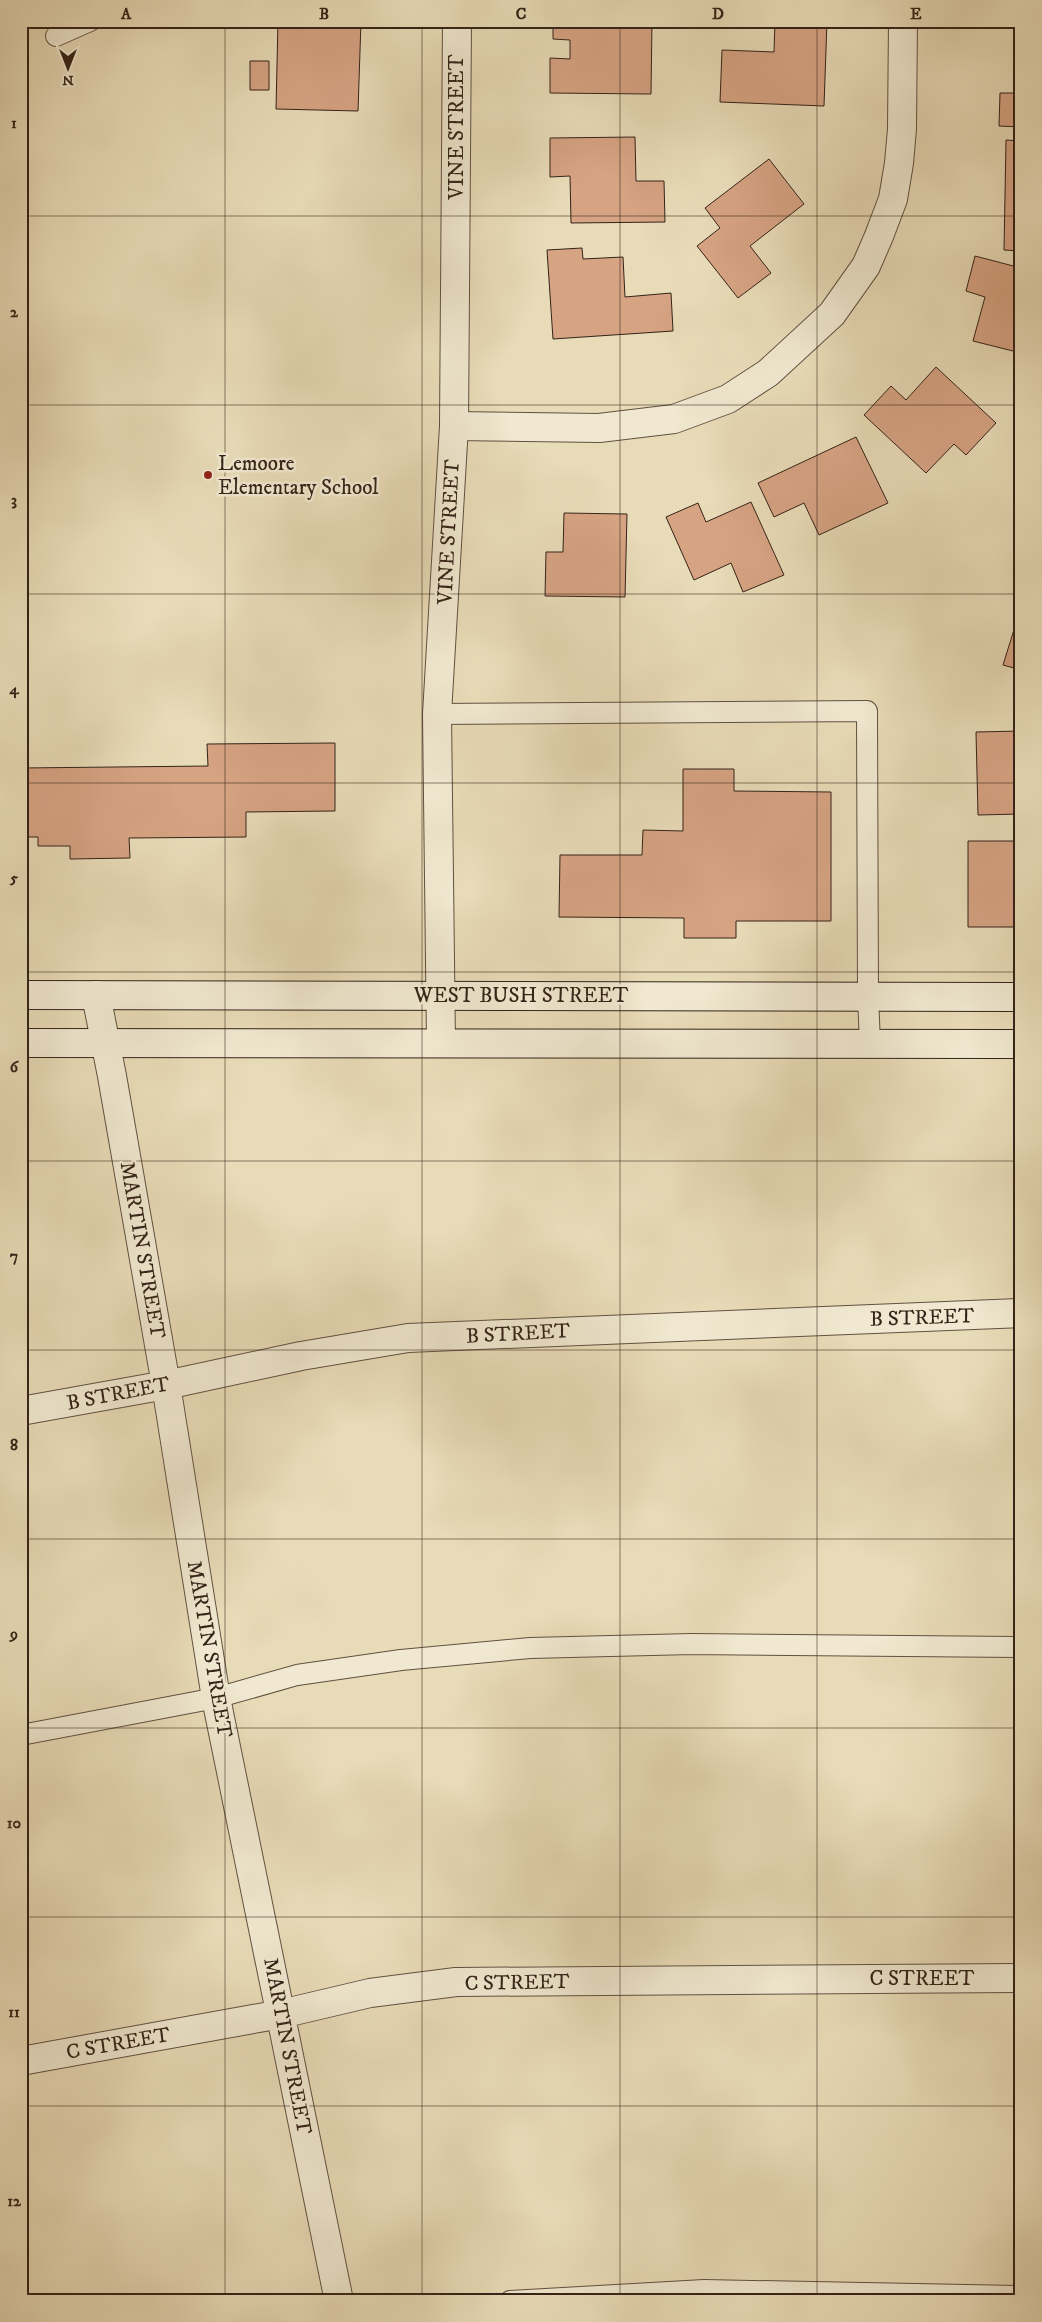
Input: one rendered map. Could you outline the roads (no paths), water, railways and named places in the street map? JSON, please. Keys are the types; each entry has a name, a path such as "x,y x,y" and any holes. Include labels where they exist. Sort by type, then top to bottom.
{"street":[{"name":"VINE STREET","path":"441,1043 437,714 454,426 457,21"},
{"path":"454,426 599,428 674,419 728,399 768,373 832,314 866,266 879,236 893,199 899,164 902,130 903,21"},
{"name":"MARTIN STREET","path":"96,994 166,1385 216,1698 339,2301"},
{"name":"WEST BUSH STREET","path":"21,995 1021,997"},
{"path":"21,1042 1021,1044"},
{"name":"B STREET","path":"21,1411 166,1385 301,1356 408,1338 1021,1313"},
{"name":"C STREET","path":"21,2061 281,2014 370,1993 456,1982 1021,1978"}],"lane":[{"path":"56,36 90,21"},
{"path":"437,714 867,711 868,996 870,1044"},
{"path":"21,1735 216,1698 306,1674 400,1660 530,1648 692,1644 1021,1647"},
{"path":"510,2301 704,2290 1021,2296"}],"place":[{"name":"Lemoore Elementary School","path":"208,475"}]}
